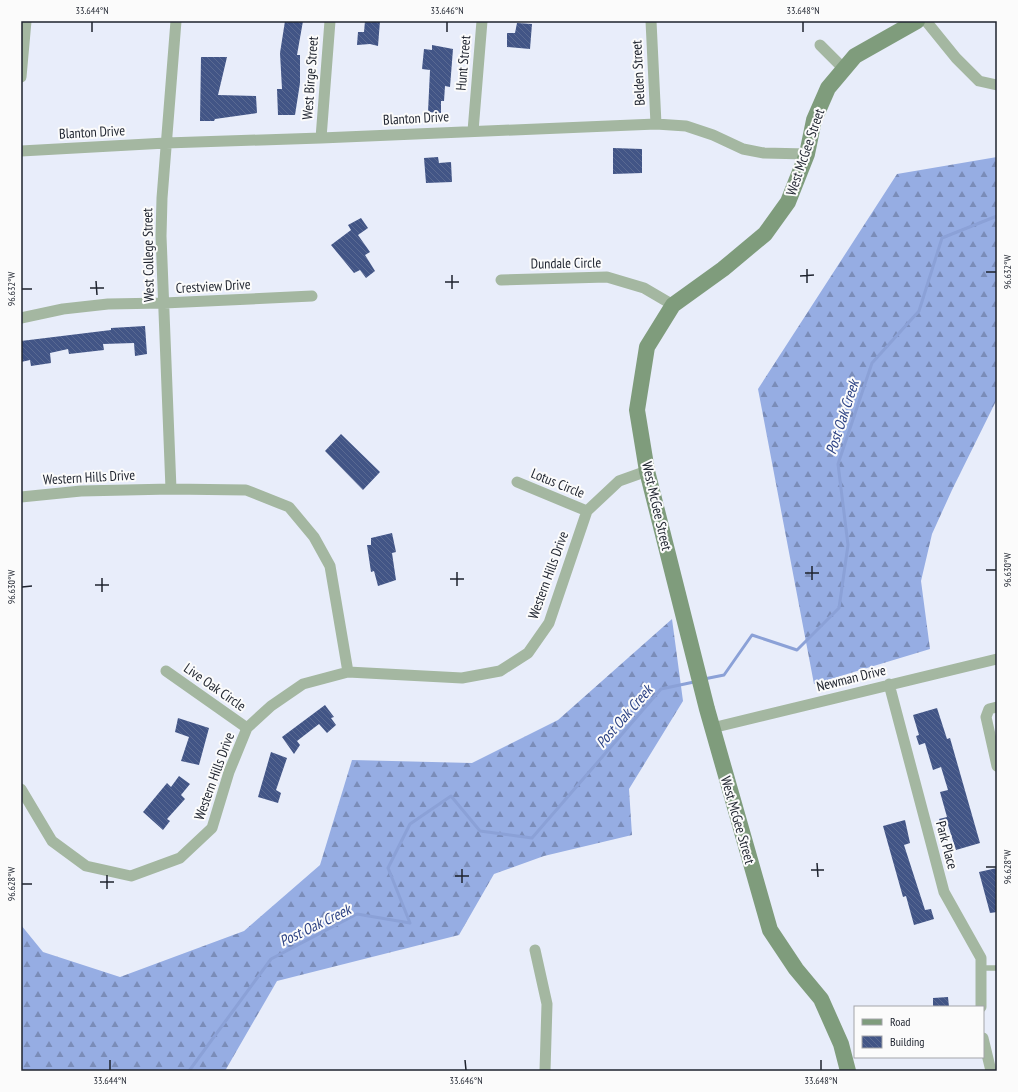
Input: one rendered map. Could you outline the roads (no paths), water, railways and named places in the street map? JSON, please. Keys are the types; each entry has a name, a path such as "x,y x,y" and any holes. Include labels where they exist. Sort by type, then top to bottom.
{"street":[{"path":"21,77 26,21"},
{"name":"West College Street","path":"171,489 162,228 166,143 176,21"},
{"name":"West Birge Street","path":"321,138 330,21"},
{"name":"Hunt Street","path":"473,131 482,21"},
{"name":"Belden Street","path":"651,21 656,124"},
{"name":"West McGee Street","path":"848,1071 841,1044 821,999 796,969 770,930 712,728 683,618 647,471 637,410 647,347 673,304 723,269 765,234 788,202 807,154 814,120 828,88 855,56 917,21"},
{"path":"926,21 956,58 979,82 997,85"},
{"path":"820,45 844,69"},
{"name":"Blanton Drive","path":"21,151 166,143 656,124 686,126 713,135 743,150 807,154"},
{"name":"Dundale Circle","path":"501,280 607,277 644,288 673,304"},
{"name":"Crestview Drive","path":"21,318 63,309 108,304 312,296"},
{"name":"Western Hills Drive","path":"21,789 52,841 86,866 131,876 180,858 212,828 229,772 248,728 271,706 303,684 348,672 462,678 500,671 528,653 549,623 587,511 619,481 647,471"},
{"name":"Lotus Circle","path":"517,482 587,511"},
{"name":"Western Hills Drive","path":"21,497 81,491 171,489 246,490 289,507 314,537 330,566 348,672"},
{"name":"Newman Drive","path":"712,728 997,659"},
{"name":"Live Oak Circle","path":"166,671 248,728"},
{"name":"Park Place","path":"889,684 944,892 981,958 981,1006"},
{"path":"997,707 989,709 986,717 997,766"},
{"path":"535,950 547,1004 545,1071"},
{"path":"984,1042 991,1071"}],"lane":[{"path":"981,968 997,968"}],"waterway":[{"name":"Post Oak Creek","path":"704,679 724,675 752,635 797,650 839,608 848,545 838,464 872,363 919,311 942,238 997,216"},
{"name":"Post Oak Creek","path":"189,1071 271,959 357,914 410,923 388,868 410,824 451,796 480,831 532,838 661,689 694,682"}]}
